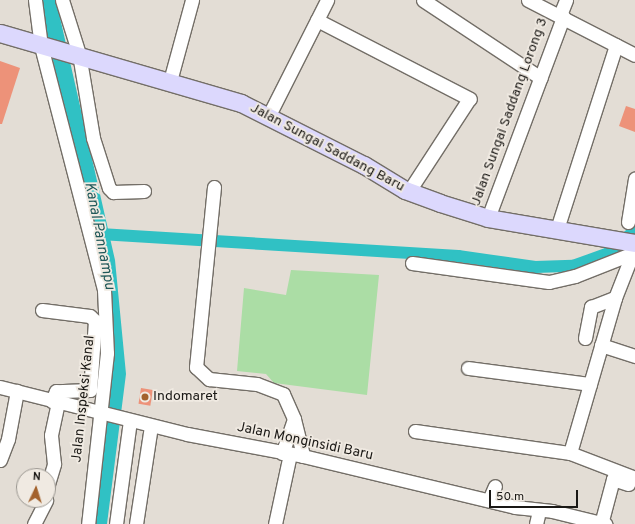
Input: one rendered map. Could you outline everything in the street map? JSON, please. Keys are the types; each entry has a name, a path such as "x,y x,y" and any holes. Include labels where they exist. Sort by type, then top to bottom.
{"main road":[{"name":"Jalan Sungai Saddang Baru","path":"0,33 43,46 76,53 170,81 268,115 409,191 488,218 589,235 633,246"}],"street":[{"name":"Jalan Inspeksi Kanal","path":"35,0 43,46 104,290 107,353 88,524"},
{"path":"62,0 76,53 85,105 109,188 113,192 144,191"},
{"path":"170,81 192,0"},
{"path":"268,115 327,0"},
{"path":"423,0 541,78"},
{"path":"528,0 562,16 635,55"},
{"name":"Jalan Sungai Saddang Lorong 3","path":"488,218 541,78 566,0"},
{"path":"317,20 469,99 409,191"},
{"path":"557,229 616,45"},
{"path":"628,222 635,179"},
{"path":"214,187 209,258 198,329 197,370 209,379 257,384 278,392 292,408 294,419 292,454 275,524"},
{"path":"412,263 549,282 575,276 633,246"},
{"path":"570,453 633,246"},
{"path":"585,338 591,307 616,298"},
{"path":"42,310 90,316 95,321 90,390 56,391 51,436 54,464 53,468"},
{"path":"602,345 635,356"},
{"path":"468,368 590,384"},
{"name":"Jalan Monginsidi Baru","path":"0,387 17,391 55,406 100,412 151,426 292,454 489,500 602,524"},
{"path":"0,460 8,439 17,391"},
{"path":"292,454 294,419"},
{"path":"116,524 129,420"},
{"path":"136,524 151,426"},
{"path":"415,431 570,453 635,478"},
{"path":"602,524 613,479 635,487"},
{"path":"489,500 495,486"},
{"path":"34,524 42,508"},
{"path":"536,524 539,511"}],"green space":[{"path":"291,270 379,275 367,395 274,383 266,374 237,371 244,288 286,295"}],"water":[{"name":"Kanal Pannampu","path":"39,0 56,0 115,260 126,374 107,524 92,524 109,356 84,195"}],"building":[{"path":"0,61 20,68 2,124 0,124"},
{"path":"626,106 635,109 635,132 619,126"},
{"name":"Indomaret","path":"141,388 153,390 150,406 138,404"}],"waterway":[{"name":"Kanal Pannampu","path":"100,234 458,256 535,267 573,266 608,253 635,230"}],"place":[{"name":"Indomaret","path":"145,397"}]}
